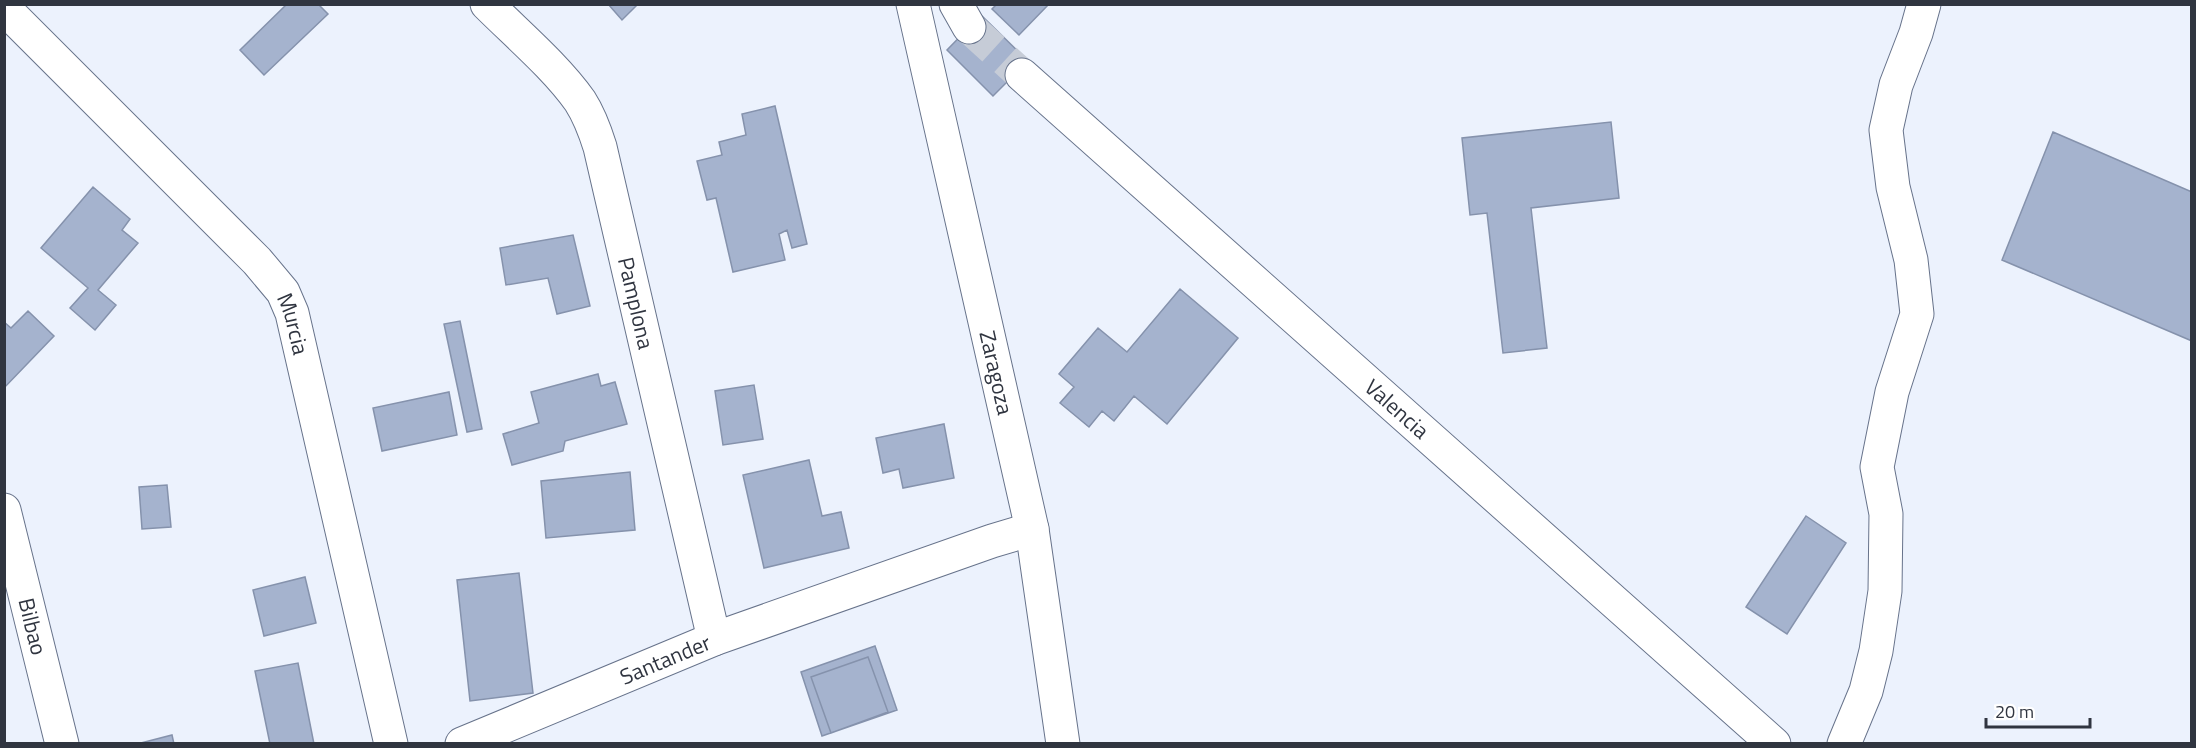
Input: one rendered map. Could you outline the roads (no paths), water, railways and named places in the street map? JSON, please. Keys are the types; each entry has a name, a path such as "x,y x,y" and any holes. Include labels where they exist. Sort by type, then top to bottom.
{"street":[{"name":"Pamplona","path":"487,4 565,82 592,123 600,147 714,639"},
{"name":"Zaragoza","path":"914,4 1032,529 1063,744"},
{"path":"1844,744 1866,691 1876,651 1886,591 1886,514 1877,467 1892,392 1917,315 1911,260 1893,187 1886,130 1896,85 1916,33 1924,4"},
{"name":"Murcia","path":"4,8 257,261 283,292 291,314 391,744"},
{"name":"Valencia","path":"1022,75 1774,744"},
{"name":"Bilbao","path":"4,510 62,744"},
{"name":"Santander","path":"462,744 714,639 1032,529"}],"tunnel":[{"path":"969,27 1022,75"}]}
